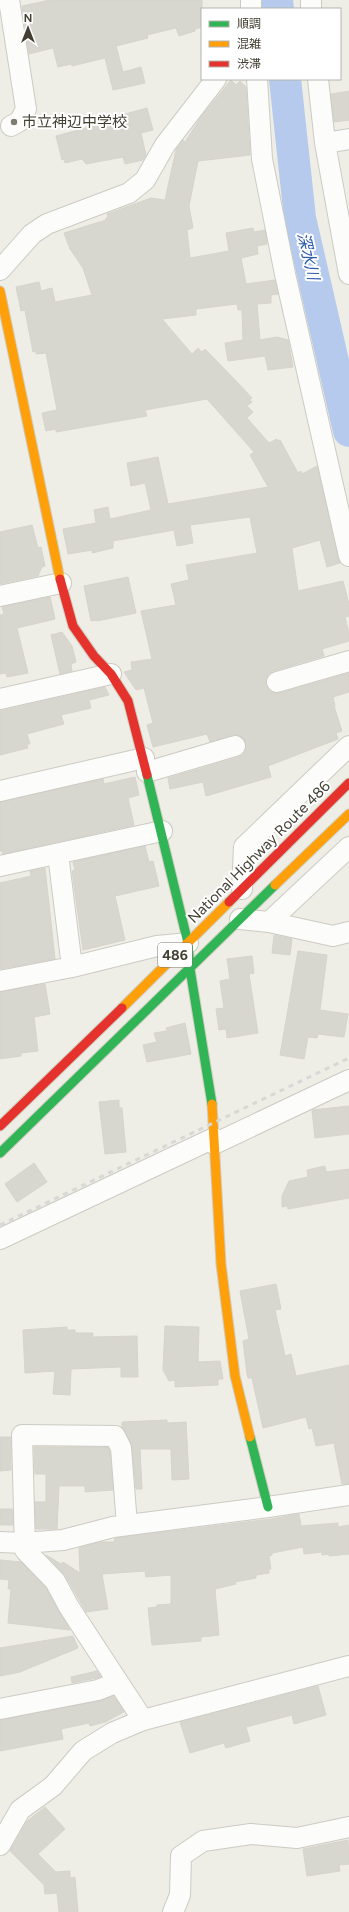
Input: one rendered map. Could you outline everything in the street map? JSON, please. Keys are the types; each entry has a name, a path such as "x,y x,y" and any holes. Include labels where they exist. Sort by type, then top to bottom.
{"main road":[{"path":"0,292 2,295 61,583 73,626 94,656 111,674 128,701 162,831 188,943 190,969 212,1101 221,1264 235,1376 268,1507"},
{"name":"National Highway Route 486","path":"0,1126 188,943 349,782"},
{"name":"486","path":"0,1153 349,814"}],"street":[{"path":"9,0 26,109 20,121 11,126"},
{"path":"0,270 32,234 46,224 129,193 145,180 165,145 215,80"},
{"path":"257,80 262,159 349,556"},
{"path":"318,80 325,143 349,274"},
{"path":"325,143 349,140"},
{"path":"0,596 61,583"},
{"path":"277,682 349,662"},
{"path":"0,699 111,674"},
{"path":"0,791 145,765 235,746"},
{"path":"242,889 244,847 349,746"},
{"path":"0,866 162,831"},
{"path":"269,922 349,847"},
{"path":"58,854 72,967"},
{"path":"240,920 269,922 333,936 349,932"},
{"path":"0,981 72,967 157,946 188,943"},
{"path":"0,1238 349,1080"},
{"path":"127,1525 121,1448 115,1436 22,1435 23,1543 25,1550 28,1555 55,1581 69,1607 143,1720"},
{"path":"0,1542 23,1543 63,1540 113,1527 349,1495"},
{"path":"0,1846 20,1810 53,1786 83,1751 112,1733 143,1720 349,1666"},
{"path":"0,1709 98,1690 118,1682"},
{"path":"173,1912 180,1896 181,1856 203,1841 251,1834 297,1838 349,1827"}],"building":[{"path":"50,0 202,0 201,27 195,29 195,31 179,36 176,28 147,35 148,38 116,46 123,72 141,67 145,83 113,90 105,58 72,66 71,64 58,67 53,48 29,54 22,6"},
{"path":"231,80 236,85 240,81 246,87 250,155 198,161 189,206 193,228 187,230 190,258 229,251 226,233 253,228 254,232 265,230 267,244 257,246 258,254 241,258 246,284 275,280 278,294 271,295 271,303 257,304 260,340 277,337 288,340 293,367 268,370 265,356 228,361 225,343 243,340 242,310 238,310 237,304 196,309 196,315 162,319 192,354 198,348 202,352 205,349 252,398 250,400 252,402 247,406 253,412 247,418 269,443 277,439 278,441 280,440 298,473 301,471 302,474 317,466 340,563 327,567 320,540 292,548 298,591 343,581 349,604 349,616 345,617 349,633 349,641 322,649 324,656 273,671 268,674 266,685 269,691 280,693 349,673 349,692 333,697 334,706 342,731 336,733 338,739 268,766 271,777 206,796 203,782 170,789 168,778 239,757 244,754 246,749 246,743 243,738 238,735 232,735 210,742 207,734 153,747 147,725 153,723 144,688 136,690 124,672 132,670 131,662 152,659 141,611 176,605 171,584 189,580 186,565 257,553 250,517 190,525 193,543 177,546 174,530 113,541 113,548 92,553 92,550 68,554 63,529 96,523 94,510 108,507 110,519 151,510 145,483 131,486 127,463 158,457 168,504 268,487 250,455 254,452 207,399 145,410 147,416 56,432 56,429 46,431 42,413 57,410 46,353 36,354 36,351 33,352 25,310 21,311 16,287 39,282 41,291 52,288 55,302 92,295 83,268 70,249 64,233 106,220 108,217 107,214 151,198 165,200 176,150 183,140 185,142 201,117"},
{"path":"349,91 349,120 334,122 331,94"},
{"path":"147,108 153,130 141,133 146,155 143,160 125,164 123,157 86,164 82,159 65,163 64,159 62,160 56,136 112,121 111,118"},
{"path":"32,525 38,548 41,547 45,566 42,567 38,576 0,584 0,532"},
{"path":"128,577 136,613 91,621 84,586"},
{"path":"50,597 55,619 17,628 28,673 7,677 6,673 0,674 0,615 4,614 2,607"},
{"path":"62,632 72,646 76,662 71,664 72,671 60,674 51,635"},
{"path":"105,687 109,695 89,700 91,708 61,715 64,724 27,734 30,744 27,744 28,748 0,755 0,711"},
{"path":"135,777 139,795 128,798 134,825 3,854 2,851 0,851 0,802 103,779 104,784"},
{"path":"145,846 149,862 153,861 159,886 115,896 125,940 83,950 72,871 75,870 73,862"},
{"path":"45,868 55,959 0,969 0,883 31,876 30,871"},
{"path":"274,935 292,939 290,955 272,953"},
{"path":"298,951 327,955 320,1010 348,1014 344,1037 318,1034 317,1038 308,1037 304,1059 280,1055"},
{"path":"252,956 254,973 249,974 258,1033 227,1038 226,1029 219,1030 216,1009 224,1008 220,981 230,979 227,959"},
{"path":"45,984 50,1014 34,1017 38,1051 21,1053 21,1056 0,1059 0,992"},
{"path":"185,1023 191,1054 147,1062 143,1045 157,1042 154,1033 167,1031 166,1028"},
{"path":"119,1100 119,1108 122,1108 126,1152 105,1154 99,1102"},
{"path":"349,1106 349,1134 315,1138 312,1110"},
{"path":"34,1163 47,1182 17,1202 5,1184"},
{"path":"325,1166 326,1172 349,1169 349,1198 288,1209 287,1206 282,1207 282,1196 289,1181 308,1177 307,1170"},
{"path":"276,1284 281,1309 275,1310 285,1356 291,1354 296,1376 349,1365 349,1484 342,1484 334,1443 316,1446 312,1428 309,1429 306,1417 263,1428 252,1378 248,1378 247,1374 243,1341 249,1339 240,1291"},
{"path":"165,1326 199,1327 198,1362 220,1361 223,1379 218,1379 218,1385 175,1387 175,1380 169,1381 163,1370"},
{"path":"67,1327 67,1330 75,1330 75,1333 93,1333 93,1337 137,1336 138,1377 121,1377 121,1367 71,1369 70,1395 53,1394 55,1371 25,1373 23,1330"},
{"path":"167,1420 167,1423 186,1422 189,1479 172,1480 171,1449 140,1449 142,1489 136,1489 132,1447 122,1427 122,1422"},
{"path":"0,1437 11,1437 11,1470 0,1471"},
{"path":"34,1447 108,1447 110,1451 113,1490 85,1492 85,1486 59,1486 57,1529 36,1529 35,1502 46,1502 46,1474 35,1474"},
{"path":"0,1509 12,1509 13,1525 0,1525"},
{"path":"299,1514 301,1526 338,1523 338,1527 349,1525 349,1554 329,1556 329,1554 322,1555 322,1552 304,1554 303,1547 272,1553 272,1555 269,1556 271,1569 269,1569 269,1573 256,1575 256,1578 235,1582 236,1584 215,1589 219,1635 201,1637 201,1641 152,1645 148,1608 157,1607 157,1605 171,1604 171,1575 146,1577 145,1571 102,1574 108,1609 86,1612 65,1575 46,1555 61,1564 63,1562 80,1573 79,1548 100,1542 114,1542 115,1538 271,1519"},
{"path":"0,1560 21,1562 46,1588 70,1630 8,1623 11,1589 8,1589 9,1580 0,1579"},
{"path":"73,1636 78,1648 20,1672 0,1676 0,1648"},
{"path":"97,1671 101,1677 72,1683 71,1677"},
{"path":"318,1686 326,1715 294,1724 292,1715 246,1727 250,1741 226,1748 224,1743 190,1753 180,1722"},
{"path":"114,1696 124,1712 105,1722 90,1726 89,1723 61,1729 63,1739 0,1751 0,1720 100,1701"},
{"path":"45,1807 65,1829 38,1854 56,1872 70,1871 70,1878 75,1877 78,1912 59,1912 57,1893 45,1894 44,1885 10,1851 27,1821"},
{"path":"348,1840 349,1864 339,1865 340,1871 307,1876 303,1849"}],"waterway":[{"name":"深水川","path":"277,0 278,8"},
{"name":"深水川","path":"285,80 300,218 349,431"}],"railway":[{"path":"0,1225 349,1058"}],"traffic: fast":[{"path":"147,775 188,943 190,969 212,1104"},
{"path":"0,1153 275,885"},
{"path":"250,1437 268,1507"}],"traffic: slow":[{"path":"0,291 60,579"},
{"path":"275,885 349,814"},
{"path":"122,1008 229,902"},
{"path":"212,1104 221,1264 235,1376 250,1437"}],"traffic: jam":[{"path":"60,579 73,626 94,656 111,674 128,701 147,775"},
{"path":"229,902 349,783"},
{"path":"0,1126 122,1008"}],"place":[{"name":"市立神辺中学校","path":"14,122"}]}
